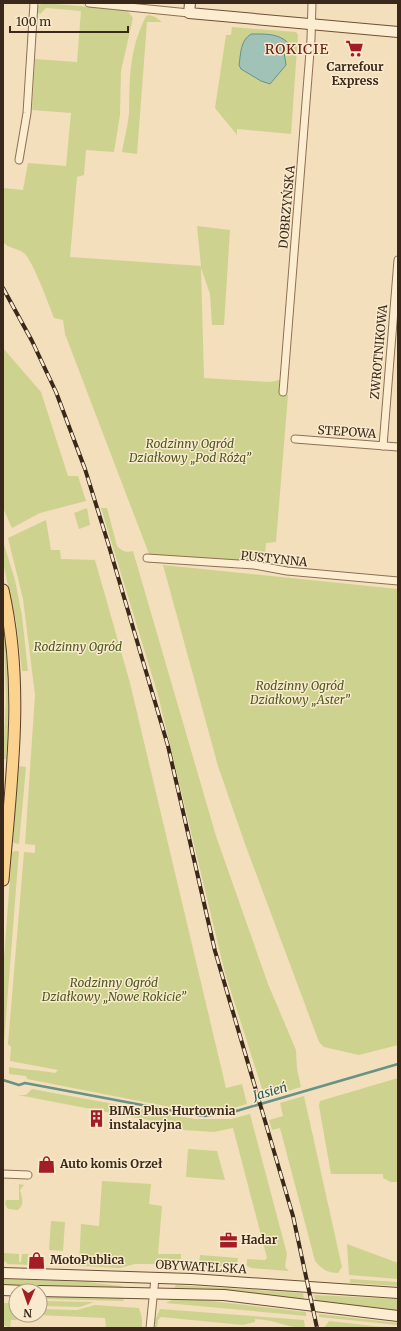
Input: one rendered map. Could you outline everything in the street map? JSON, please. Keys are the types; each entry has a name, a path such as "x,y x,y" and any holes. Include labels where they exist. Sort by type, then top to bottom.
{"main road":[{"path":"190,8 312,24 398,32"},
{"path":"3,590 12,644 15,699 3,880"},
{"name":"OBYWATELSKA","path":"3,1273 154,1278 398,1293"},
{"path":"48,1291 153,1292 224,1295 398,1316"}],"street":[{"path":"19,160 27,113 34,3"},
{"path":"89,3 190,8"},
{"name":"DOBRZYŃSKA","path":"283,392 312,24 312,3"},
{"name":"ZWROTNIKOWA","path":"383,446 398,260"},
{"name":"STEPOWA","path":"295,439 398,447"},
{"name":"PUSTYNNA","path":"148,558 254,565 287,571 398,582"},
{"path":"3,1174 28,1175"},
{"path":"150,1328 154,1278"}],"green space":[{"name":"Rodzinny Ogród Działkowy „Pod Różą”","path":"43,3 127,10 133,18 121,71 120,115 114,152 86,150 84,175 77,177 70,257 201,266 197,226 230,230 224,325 212,325 210,294 201,268 204,378 270,382 280,380 279,393 288,395 276,542 266,543 264,565 149,554 65,334 63,320 54,318 28,258 22,251 8,246 3,242 3,188 23,190 28,163 66,166 71,113 32,110 35,59 77,62 81,11 46,8 40,14 38,13 38,6"},
{"path":"149,15 162,22 147,22 137,154 122,152 128,118 130,75 133,52 140,29 146,16"},
{"path":"232,27 296,32 298,35 291,134 237,129 237,135 215,108 226,35 231,35"},
{"path":"3,348 41,392 68,476 78,476 86,501 40,513 12,528 3,508"},
{"path":"87,508 90,525 79,529 74,513"},
{"path":"101,508 107,508 117,546 124,551 133,551 216,836 268,984 296,1050 297,1069 301,1087 265,1098 225,973 158,695"},
{"name":"Rodzinny Ogród Działkowy „Nowe Rokicie”","path":"46,520 51,550 60,550 61,559 95,560 130,683 226,1088 242,1084 247,1104 223,1111 190,1111 27,1079 26,1076 9,1074 9,1067 55,1073 58,1070 10,1061 11,1047 8,1044 24,852 35,853 35,845 25,844 35,695 23,599 8,538"},
{"path":"3,541 15,580 22,616 28,671 22,671 16,621 3,563"},
{"name":"Rodzinny Ogród Działkowy „Aster”","path":"163,565 398,589 398,1045 359,1055 324,1047 319,1042 245,844 218,766"},
{"path":"3,621 9,690 6,759 3,759 6,698"},
{"path":"19,766 26,767 19,844 14,843 13,841"},
{"path":"19,851 4,1042 3,971 12,852"},
{"path":"398,1078 398,1182 391,1182 383,1178 383,1174 331,1174 319,1106 320,1101"},
{"path":"32,1089 195,1119 231,1119 250,1114 287,1254 285,1267 289,1271 251,1268 247,1266 247,1259 265,1260 267,1258 233,1128 214,1132 168,1129 169,1124 18,1095 26,1095"},
{"path":"304,1096 342,1267 338,1273 325,1270 315,1261 280,1128 272,1130 269,1120 283,1116 280,1103"},
{"path":"188,1149 217,1151 225,1180 186,1177"},
{"path":"102,1181 151,1184 149,1204 162,1206 158,1254 181,1254 181,1264 135,1264 120,1268 79,1266 81,1224 99,1226"},
{"path":"19,1184 24,1185 20,1190 22,1205 18,1210 8,1209 5,1204 6,1200 19,1200"},
{"path":"51,1221 65,1222 63,1251 49,1250"},
{"path":"347,1244 398,1263 398,1279 349,1275"},
{"path":"3,1253 19,1254 19,1262 21,1262 22,1254 29,1254 29,1265 8,1264 3,1260"},
{"path":"200,1255 238,1258 237,1267 199,1265"},
{"path":"4,1279 87,1282 122,1286 122,1288 48,1287 48,1283 8,1283 8,1286 3,1286"},
{"path":"350,1279 398,1282 398,1286 350,1283"},
{"path":"176,1285 303,1293 304,1300 251,1293 174,1288"},
{"path":"314,1295 398,1299 398,1312 316,1302"},
{"path":"48,1296 125,1297 123,1301 48,1299"},
{"path":"173,1299 194,1299 306,1312 306,1316 166,1303"},
{"path":"48,1301 94,1302 80,1307 48,1306"},
{"path":"3,1303 8,1303 8,1323 11,1323 10,1328 3,1325"},
{"path":"95,1305 139,1308 142,1318 142,1328 106,1328 105,1318 48,1315 48,1309 77,1310"},
{"path":"160,1309 304,1320 305,1328 292,1327 262,1319 255,1319 255,1322 243,1325 161,1317 158,1320 157,1328 155,1328 155,1320"},
{"path":"319,1314 398,1323 398,1325 319,1317"},
{"path":"329,1321 391,1328 324,1328"}],"water":[{"path":"251,34 276,36 288,43 284,52 286,65 270,84 261,81 241,69 239,65 243,44 247,37"}],"waterway":[{"name":"Jasień","path":"3,1080 19,1085 25,1083 205,1116 233,1112 398,1064"}],"railway":[{"path":"3,288 32,341 56,392 85,469 108,543 168,746 215,951 293,1216 317,1328"}],"place":[{"name":"Carrefour Express","path":"355,48"},
{"name":"BIMs Plus Hurtownia instalacyjna","path":"96,1118"},
{"name":"Auto komis Orzeł","path":"47,1164"},
{"name":"Hadar","path":"228,1240"},
{"name":"MotoPublica","path":"37,1260"}],"district":[{"name":"ROKICIE","path":"297,49"}],"park label":[{"name":"Rodzinny Ogród","path":"78,647"}]}
